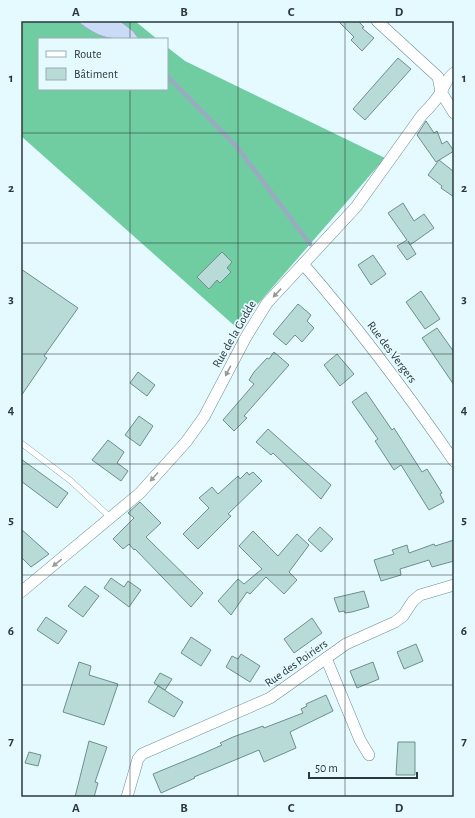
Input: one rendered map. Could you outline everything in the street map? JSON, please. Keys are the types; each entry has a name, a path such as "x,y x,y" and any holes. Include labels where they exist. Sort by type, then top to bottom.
{"street":[{"path":"377,21 438,77 441,92 454,114"},
{"name":"Rue de la Godde","path":"21,592 111,519 140,493 186,442 204,417 246,337 267,303 356,208 441,92 448,78 454,73"},
{"name":"Rue des Vergers","path":"303,264 346,313 417,407 454,462"},
{"name":"Rue des Poiriers","path":"127,797 138,759 142,754 270,698 346,644 395,622 403,616 420,595 454,585"},
{"path":"326,658 360,740 369,755"}],"lane":[{"path":"21,443 71,481 111,519"}],"green space":[{"path":"21,21 135,21 156,38 38,38 38,90 168,90 168,48 185,61 385,158 237,328 21,136"}],"water":[{"path":"77,21 120,21 133,31 138,38 106,37 93,32"}],"building":[{"path":"338,21 358,21 364,27 362,28 374,38 362,51 351,40 354,37"},
{"path":"398,58 411,69 365,120 353,109"},
{"path":"426,121 434,133 437,131 442,144 447,141 454,151 436,162 417,135"},
{"path":"439,160 453,171 454,169 454,197 441,188 442,186 428,175"},
{"path":"403,203 414,221 424,214 434,228 410,245 416,254 407,260 397,246 407,240 388,213"},
{"path":"222,252 232,262 227,268 231,272 220,283 217,280 209,289 197,277"},
{"path":"373,255 386,274 371,285 358,265"},
{"path":"21,269 78,308 44,356 47,358 21,396"},
{"path":"421,291 440,319 425,329 406,302"},
{"path":"298,304 311,315 307,321 314,328 302,342 295,335 286,345 273,334"},
{"path":"437,328 454,352 454,385 422,338"},
{"path":"274,352 289,365 244,416 247,418 234,431 223,420 254,384 249,380 254,372 267,358 269,359"},
{"path":"337,354 354,374 340,386 324,365"},
{"path":"138,372 155,385 147,396 130,383"},
{"path":"366,392 392,430 394,428 422,472 427,469 442,493 440,494 444,502 429,510 401,465 394,470 375,441 378,439 352,402"},
{"path":"139,416 153,426 140,446 125,435"},
{"path":"268,429 331,485 321,499 273,453 271,455 256,442"},
{"path":"108,440 124,452 117,463 128,471 121,481 92,460"},
{"path":"21,459 68,493 57,508 21,481"},
{"path":"247,472 249,475 253,472 262,481 228,514 231,516 198,549 183,534 209,508 199,498 212,487 218,494 238,476 240,479"},
{"path":"140,502 161,523 146,537 203,593 191,607 135,549 134,550 129,544 123,549 113,539 134,518 128,513"},
{"path":"320,527 333,539 321,552 308,540"},
{"path":"21,529 49,554 31,567 21,557"},
{"path":"253,531 278,556 297,534 309,545 289,572 297,580 284,594 266,577 250,594 247,592 231,615 218,601 238,579 244,584 262,569 239,546"},
{"path":"454,540 454,561 432,567 429,560 400,569 401,575 381,581 374,560 394,554 392,550 407,545 409,553 434,544 435,546"},
{"path":"111,578 124,587 128,581 141,590 129,607 104,588"},
{"path":"85,586 99,596 83,617 68,606"},
{"path":"364,591 369,607 352,612 339,612 334,598"},
{"path":"46,617 67,631 58,644 37,630"},
{"path":"312,618 322,633 294,653 284,639"},
{"path":"191,637 211,650 201,666 181,653"},
{"path":"416,644 423,661 404,669 397,652"},
{"path":"241,654 260,666 250,682 226,667 232,656 238,659"},
{"path":"79,662 91,666 89,675 118,684 104,725 63,712"},
{"path":"373,662 379,679 357,688 350,671"},
{"path":"160,673 172,679 165,690 154,683"},
{"path":"158,686 183,702 174,717 148,702"},
{"path":"326,695 333,711 290,732 296,748 264,762 259,750 194,777 195,778 161,793 153,774 222,745 220,743 233,737 263,726 264,728 303,713 301,709 307,706 306,704"},
{"path":"89,741 107,747 95,782 98,783 94,797 75,797"},
{"path":"398,742 415,742 415,775 396,775"},
{"path":"29,752 41,755 38,766 25,763"}],"waterway":[{"path":"168,77 237,147 310,244"}]}
